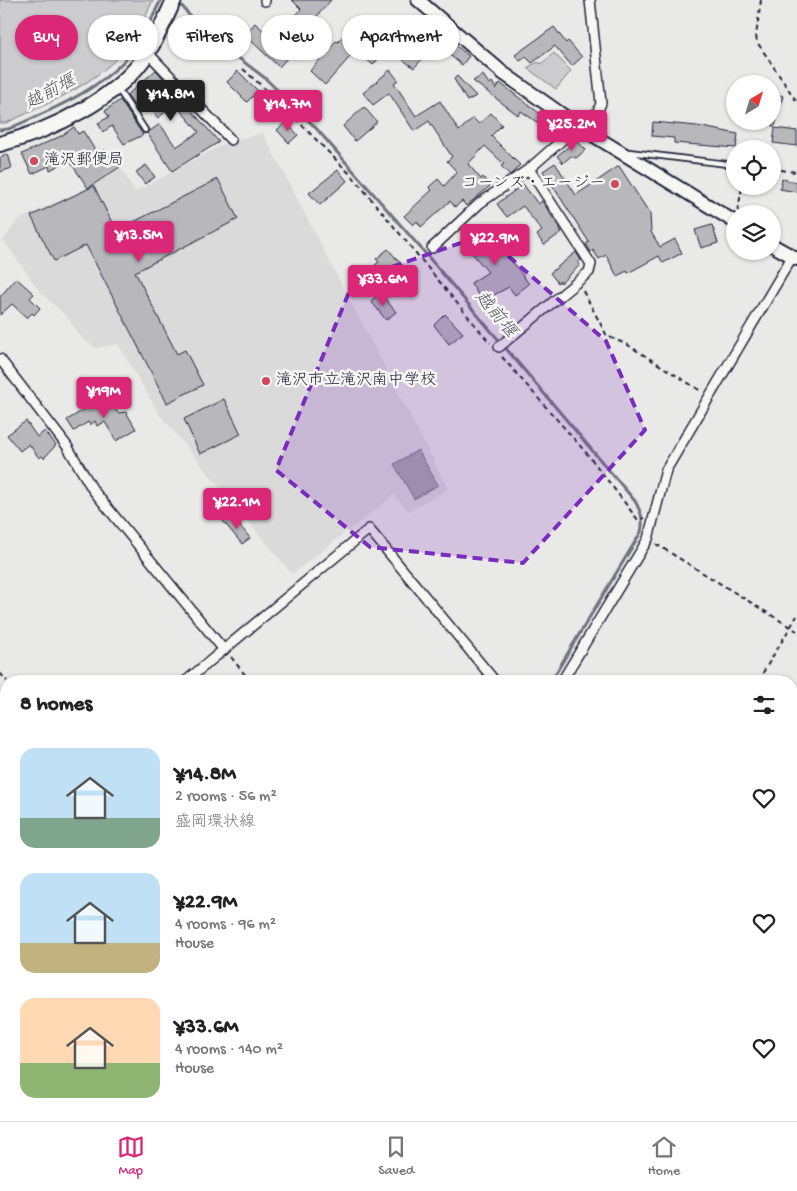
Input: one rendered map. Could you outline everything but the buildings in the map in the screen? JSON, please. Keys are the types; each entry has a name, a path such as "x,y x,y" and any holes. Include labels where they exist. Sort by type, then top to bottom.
{"main road":[{"path":"158,33 174,0"},
{"path":"418,0 503,73 581,128 726,217"},
{"path":"0,144 40,132 116,86 133,72 142,60"},
{"path":"781,249 795,258"}],"street":[{"path":"432,248 480,203 529,169 581,128 598,111 601,104 590,0"},
{"path":"155,60 231,140"},
{"path":"500,346 589,272 591,264 529,169"},
{"path":"566,675 648,539 666,470 795,258"},
{"path":"0,359 67,446 93,490 224,650"},
{"path":"193,675 369,529 490,675"}],"lane":[{"path":"116,86 144,130"},
{"path":"617,151 726,164"}],"path":[{"path":"761,0 756,36 757,42 797,102"},
{"path":"243,69 276,99 353,177 500,346 638,520"},
{"path":"781,170 797,172"},
{"path":"578,281 607,336 628,346 710,396"},
{"path":"648,539 797,632"},
{"path":"762,675 797,616"},
{"path":"224,650 245,675"}],"highlighted area":[{"path":"484,235 606,341 645,430 523,563 370,547 276,470 354,280"}],"shaded area":[{"path":"0,0 153,0 146,15 88,15 88,60 115,60 96,76 61,97 6,123 0,123"},
{"path":"554,53 571,71 556,89 527,68 538,62 541,64"},
{"name":"滝沢市立滝沢南中学校","path":"263,133 448,489 409,511 394,495 292,574 159,414 118,344 96,348 82,338 66,316 41,293 3,240 18,220 101,181 121,168 135,192 227,142"},
{"path":"418,450 438,485 414,499 394,464"}],"waterway":[{"name":"越前堰","path":"0,130 8,129 66,103 102,80 132,52 144,35 161,0"},
{"name":"越前堰","path":"182,6 200,29 265,78 315,127 425,253 635,501 641,516 641,532 555,675"}],"place":[{"name":"滝沢郵便局","path":"34,161"},
{"name":"コーンズ・エージー","path":"615,184"},
{"name":"滝沢市立滝沢南中学校","path":"266,381"}]}
